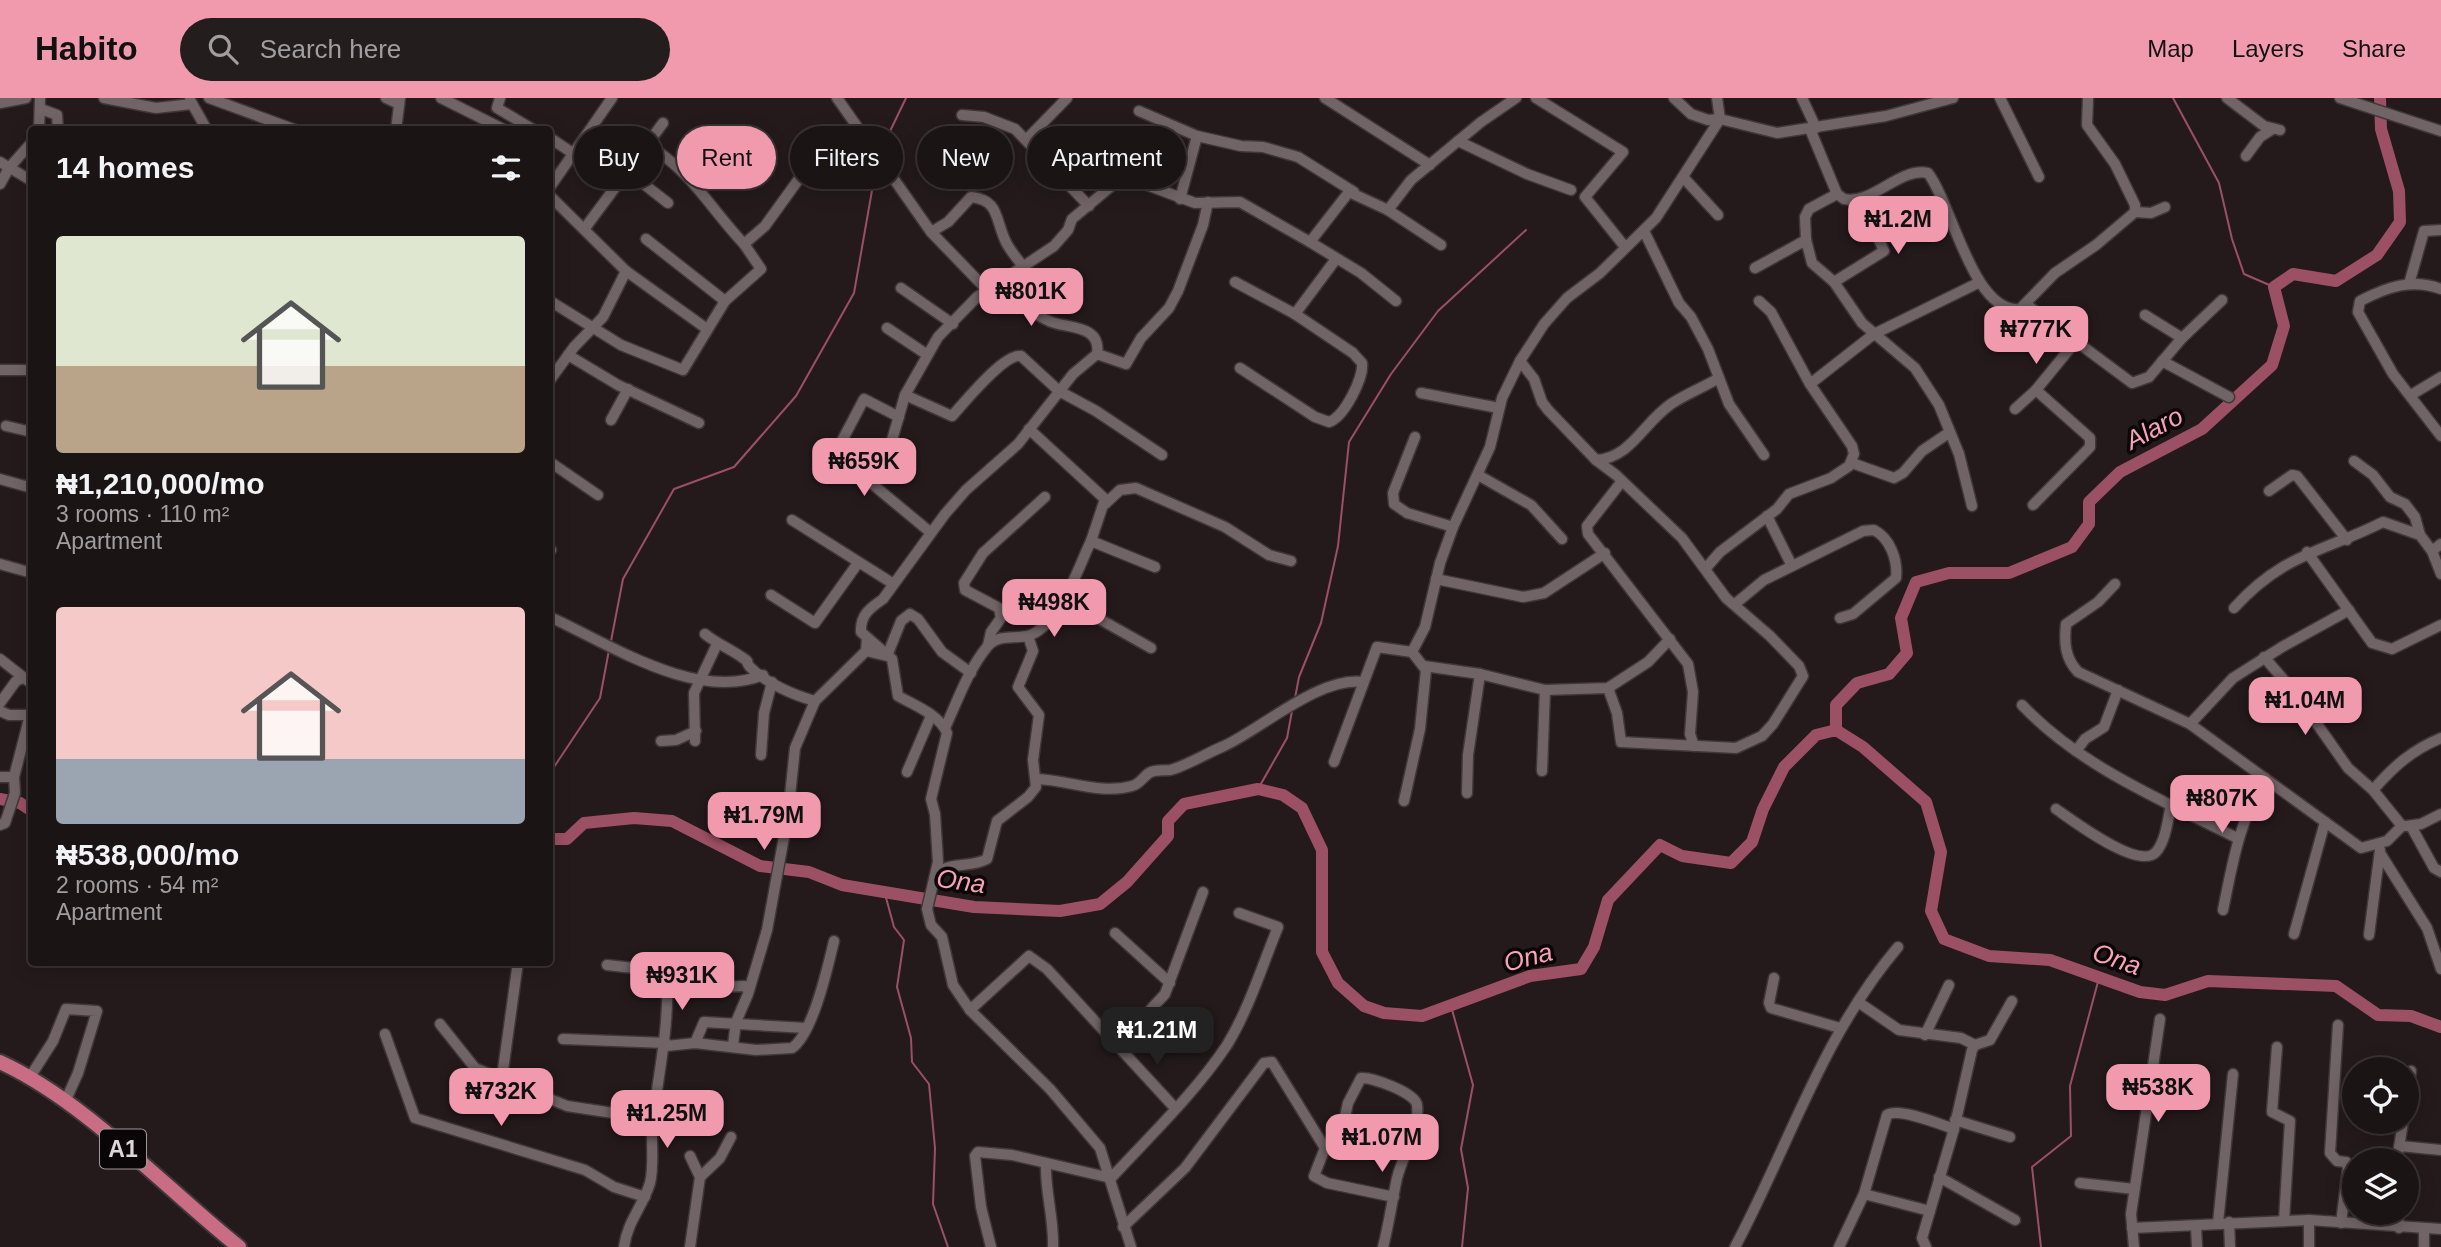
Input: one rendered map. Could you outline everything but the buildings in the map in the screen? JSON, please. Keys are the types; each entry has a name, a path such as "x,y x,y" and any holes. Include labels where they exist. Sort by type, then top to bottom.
{"highway":[{"name":"A1","path":"0,1062 30,1077 65,1102 239,1247"}],"street":[{"path":"0,103 26,98"},
{"path":"104,98 156,108 191,101 205,126"},
{"path":"209,98 285,126"},
{"path":"386,98 400,101 397,126"},
{"path":"441,98 497,126"},
{"path":"500,98 497,108 527,126"},
{"path":"593,126 612,98"},
{"path":"837,98 857,126"},
{"path":"1039,126 1066,98"},
{"path":"1325,98 1430,164"},
{"path":"1388,210 1411,180 1516,98"},
{"path":"1536,98 1623,152 1585,197 1625,247"},
{"path":"1674,98 1691,114 1708,120 1720,119 1777,133 1813,129 1953,98"},
{"path":"1670,639 1648,662 1608,688 1545,690 1480,674 1424,666 1414,659 1412,652 1425,627 1436,579 1453,527 1490,447 1499,408 1520,361 1544,324 1567,298 1600,273 1644,231 1720,119 1717,98"},
{"path":"1802,98 1838,194 1852,201 1861,199 1913,174 1928,173 1979,283 1996,302 2012,310 2028,305 2055,273 2096,245 2135,212 2151,213 2165,207"},
{"path":"2000,98 2039,177"},
{"path":"2088,98 2087,125 2115,164 2135,205 2135,212"},
{"path":"2227,98 2275,130 2260,137 2246,156"},
{"path":"2340,98 2441,131"},
{"path":"38,126 40,104 57,115 58,126"},
{"path":"1139,111 1197,136 1298,157 1441,245"},
{"path":"962,116 995,120 1015,129 1027,139"},
{"path":"507,126 512,117"},
{"path":"660,126 663,122"},
{"path":"1180,199 1197,136"},
{"path":"553,140 574,154 553,183"},
{"path":"1458,141 1527,174 1571,190"},
{"path":"0,184 4,165 28,145"},
{"path":"553,303 591,329 621,345 683,370 724,301 761,269 690,177 663,154"},
{"path":"4,165 28,179"},
{"path":"1683,177 1718,215"},
{"path":"871,483 892,440 905,394 938,337 971,304 1054,246 1069,230 1073,219 1121,178 1128,178 1180,199 1240,202 1251,206 1361,273 1396,301"},
{"path":"585,228 614,189"},
{"path":"649,189 668,203"},
{"path":"744,244 765,226 792,189"},
{"path":"901,189 931,232 988,291"},
{"path":"1072,189 1089,206"},
{"path":"1310,242 1345,196 1354,192"},
{"path":"1838,194 1809,209 1805,217 1806,240 1812,263 1834,282 1845,302 1874,334 1915,368 1939,405 1959,454 1972,506"},
{"path":"931,232 948,222 971,197 985,198 996,209 1006,242 1024,268"},
{"path":"553,199 625,271 707,329"},
{"path":"1834,282 1884,251 1861,199"},
{"path":"1097,354 1126,364 1141,338 1169,308 1203,225 1208,202"},
{"path":"2409,284 2424,231 2441,230"},
{"path":"1644,231 1679,303 1700,331 1729,404 1764,455"},
{"path":"646,239 724,301"},
{"path":"1755,268 1806,240"},
{"path":"1295,314 1336,259"},
{"path":"553,376 603,317 625,271"},
{"path":"1006,279 1026,307 1049,321 1088,331 1097,344 1097,354 1059,391 1018,444 966,490 930,532 883,599 863,617 861,632 892,659 898,696 931,716 947,733 931,799 935,814 937,873 927,909 931,925 942,937 953,985 970,1010 1082,1125 1100,1148 1131,1247"},
{"path":"1235,282 1295,314 1353,353 1362,363 1361,375 1338,417 1329,422 1315,417 1240,368"},
{"path":"2441,289 2423,282 2386,288 2360,301 2358,312 2393,374 2441,436"},
{"path":"1810,384 1874,334 1979,283"},
{"path":"901,288 953,324"},
{"path":"2028,305 2132,383 2149,377 2182,338 2222,300"},
{"path":"1759,301 1771,312 1810,384 1852,446 1852,463"},
{"path":"2145,315 2182,338"},
{"path":"887,328 926,354"},
{"path":"2015,409 2036,390 2076,341"},
{"path":"905,394 953,416 976,387 1015,354 1031,363 1059,391 1097,411 1162,455"},
{"path":"568,355 584,367 699,423"},
{"path":"1520,361 1534,379 1542,402 1596,460 1682,538 1706,568 1721,593 1799,666 1802,681 1773,724 1751,743 1736,748 1621,742 1617,713 1608,688"},
{"path":"2162,361 2229,397"},
{"path":"0,369 28,370"},
{"path":"2411,395 2441,377"},
{"path":"1596,460 1611,459 1621,454 1634,437 1671,404 1719,378"},
{"path":"611,421 628,389"},
{"path":"2034,505 2090,446 2090,438 2036,390"},
{"path":"1421,393 1499,408"},
{"path":"898,417 864,399 834,456 843,467 871,483 930,532"},
{"path":"6,426 28,431"},
{"path":"1029,429 1103,495 1105,505"},
{"path":"1852,463 1894,478 1903,473 1922,451 1950,432"},
{"path":"1415,437 1394,493 1394,504 1407,513 1453,527"},
{"path":"2354,461 2373,475 2390,497 2405,504 2415,517 2420,535 2432,551 2441,574"},
{"path":"1706,568 1720,552 1767,516 1789,494 1831,478 1852,463"},
{"path":"553,464 598,495"},
{"path":"1478,475 1531,505 1562,540"},
{"path":"2269,491 2292,475 2297,476 2347,540"},
{"path":"0,480 28,487"},
{"path":"1622,481 1587,526 1588,534 1688,664 1693,692 1690,734 1694,746"},
{"path":"988,645 1004,637 1028,636 1048,624 1064,598 1105,505 1120,490 1136,488 1225,527 1269,555 1291,561"},
{"path":"945,728 971,673 988,645 991,632 1001,618 999,608 965,590 964,583 983,553 1045,497"},
{"path":"1767,516 1791,565"},
{"path":"792,520 892,583"},
{"path":"2234,608 2263,580 2307,552 2347,540 2383,523 2420,535"},
{"path":"1735,604 1764,580 1791,565 1863,531 1879,533 1893,553 1896,578 1853,614 1840,618"},
{"path":"1091,541 1155,568"},
{"path":"2432,551 2441,544"},
{"path":"2307,552 2372,643 2392,649 2441,625"},
{"path":"1436,579 1523,597 1544,593 1605,553"},
{"path":"771,595 815,623 858,563"},
{"path":"0,564 28,572"},
{"path":"2115,584 2098,602 2066,624 2069,663 2078,672 2190,724 2361,848 2381,848"},
{"path":"1064,598 1151,648"},
{"path":"2190,724 2233,678 2264,657 2349,610"},
{"path":"887,656 901,621 910,614 918,619 942,652 971,673"},
{"path":"553,618 676,676 724,684 763,675"},
{"path":"705,634 718,645 746,659 750,666 772,682 814,701"},
{"path":"937,873 945,866 968,867 987,859 997,821 1033,792 1037,779 1033,760 1039,715 1018,687 1033,651 1028,636"},
{"path":"733,1045 736,1022 749,990 767,929 786,821 795,748 814,701 866,651 867,638"},
{"path":"661,741 696,736 694,693 718,645"},
{"path":"1334,762 1377,647 1412,652"},
{"path":"866,651 887,656"},
{"path":"2264,657 2296,694 2348,768 2407,826 2434,868 2441,872"},
{"path":"0,659 27,681"},
{"path":"1404,801 1420,729 1424,666"},
{"path":"1466,793 1468,755 1480,674"},
{"path":"0,703 16,681 27,681"},
{"path":"761,755 764,713 772,682"},
{"path":"1037,779 1054,778 1085,787 1135,786 1152,772 1172,769 1227,744 1286,707 1344,683 1363,682"},
{"path":"1542,771 1545,690"},
{"path":"2076,751 2085,739 2104,727 2118,690"},
{"path":"2022,705 2049,733 2100,768 2237,838"},
{"path":"0,711 9,715 28,713"},
{"path":"907,772 931,716"},
{"path":"2,824 15,793 14,777 28,724"},
{"path":"2373,790 2397,763 2416,748 2441,738"},
{"path":"0,777 14,777"},
{"path":"2223,910 2237,838 2248,807 2265,778"},
{"path":"2056,809 2104,841 2146,857 2155,853 2160,845 2171,805"},
{"path":"2369,935 2381,848 2407,826 2441,814"},
{"path":"2294,934 2325,822"},
{"path":"2381,848 2427,928 2441,969"},
{"path":"1118,1046 1165,994 1203,892"},
{"path":"1111,1178 1175,1108 1226,1046 1240,1022 1278,927 1239,913"},
{"path":"1115,933 1170,982"},
{"path":"563,1039 733,1045 756,1050 792,1048 806,1028 824,979 834,941"},
{"path":"1740,1245 1840,1028 1873,977 1898,947"},
{"path":"970,1010 1029,956 1046,969 1175,1108"},
{"path":"607,965 660,971 667,979 666,1044 653,1119 651,1179 645,1197 629,1223 624,1247"},
{"path":"502,1077 517,966"},
{"path":"1774,978 1769,1003 1771,1008 1840,1028"},
{"path":"667,979 715,980 722,987 744,986 749,990"},
{"path":"1924,1035 1950,985"},
{"path":"1858,1002 1891,1027 1924,1035 1961,1038 1975,1045 1990,1040 2012,1001"},
{"path":"30,1077 53,1041 66,1009 97,1011 78,1073 65,1102"},
{"path":"2134,1247 2134,1189 2160,1019"},
{"path":"695,1043 704,1022 806,1028"},
{"path":"440,1024 475,1068 567,1106 653,1119"},
{"path":"2338,1025 2330,1153 2337,1161 2346,1163 2348,1168 2341,1223"},
{"path":"385,1034 415,1118 585,1170 614,1187 645,1197"},
{"path":"1926,1247 1922,1238 1975,1045"},
{"path":"2277,1047 2272,1112 2288,1118 2291,1125 2284,1221"},
{"path":"1123,1227 1185,1168 1264,1063 1272,1062 1325,1148"},
{"path":"2230,1247 2224,1223 2233,1074"},
{"path":"1383,1247 1394,1197 1398,1175 1408,1155 1417,1103 1414,1098 1367,1077 1361,1078 1348,1103 1342,1131 1325,1148 1314,1177 1327,1183 1394,1197"},
{"path":"1839,1247 1864,1194 1887,1115 1892,1112 1902,1113 2010,1137"},
{"path":"2402,1134 2400,1146 2441,1150"},
{"path":"700,1177 720,1158 731,1137"},
{"path":"990,1247 981,1207 975,1156 983,1151 1111,1178"},
{"path":"690,1156 700,1177 691,1247"},
{"path":"1045,1164 1045,1185 1054,1218 1053,1247"},
{"path":"1939,1177 2015,1220"},
{"path":"2080,1183 2134,1189"},
{"path":"1864,1194 1930,1211"},
{"path":"2132,1228 2309,1220 2441,1229"},
{"path":"2309,1220 2309,1247"},
{"path":"2196,1226 2197,1247"},
{"path":"2424,1228 2424,1247"}],"waterway":[{"path":"892,126 906,98"},
{"path":"2173,98 2219,183 2232,239 2244,274 2274,287"},
{"name":"Alaro","path":"1836,730 1836,705 1857,683 1889,674 1907,653 1901,618 1916,582 1949,573 2009,573 2072,547 2089,524 2089,502 2120,472 2202,429 2272,365 2284,326 2274,287 2293,274 2336,281 2377,255 2400,222 2399,191 2381,129 2380,98"},
{"path":"611,641 623,579 674,489 734,467 796,396 854,293 872,189"},
{"path":"1295,698 1299,677 1321,623 1338,546 1349,442 1391,374 1438,311 1526,230"},
{"path":"553,768 600,698 609,650"},
{"path":"1258,789 1287,738 1292,711"},
{"name":"Ona","path":"553,839 567,839 584,823 634,818 672,821 760,866 809,872 842,885 974,907 1060,911 1100,904 1127,882 1168,836 1168,821 1184,804 1258,789 1283,795 1302,808 1322,850 1322,952 1338,983 1364,1006 1384,1013 1422,1016 1530,976 1581,969 1594,947 1608,900 1660,845 1682,856 1731,863 1752,842 1763,809 1784,767 1816,735 1836,730 1863,747 1926,802 1941,852 1931,911 1944,939 1989,956 2050,960 2140,992 2165,995 2208,981 2336,986 2378,1015 2411,1016 2441,1027"},
{"name":"Ona","path":"0,799 20,803 28,808"},
{"path":"885,894 894,927 904,940 897,987 911,1038 912,1062 929,1084 935,1148 933,1204 948,1247"},
{"path":"2041,1247 2032,1167 2071,1136 2070,1086 2099,978"},
{"path":"1451,1006 1473,1085 1461,1149 1468,1188 1462,1247"}]}
